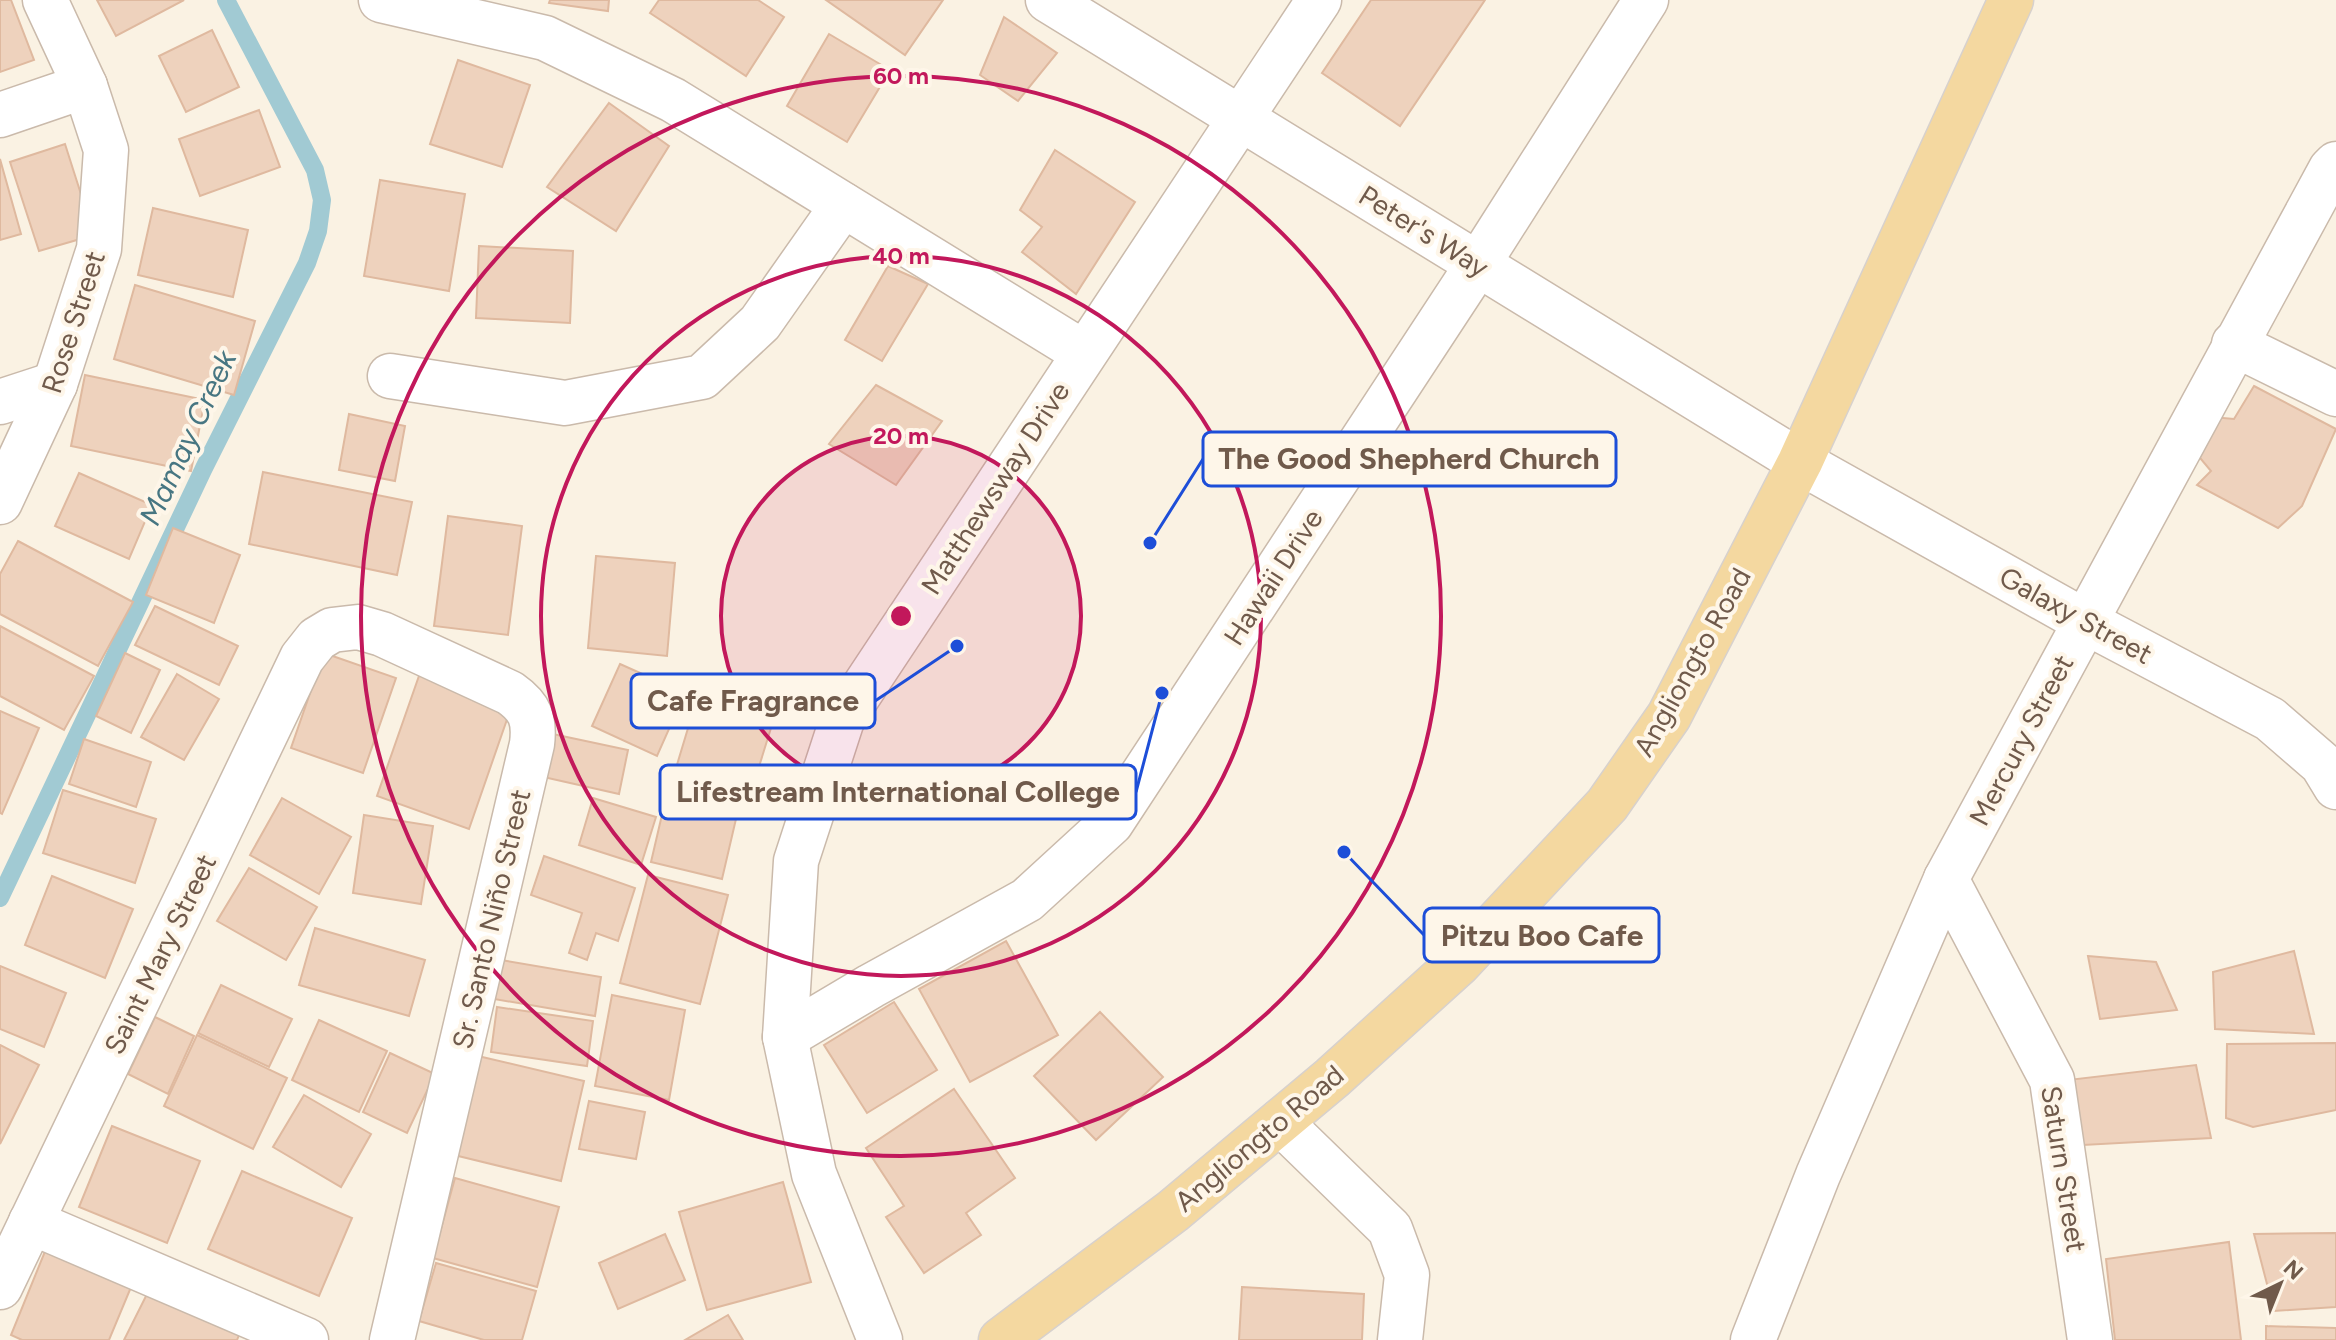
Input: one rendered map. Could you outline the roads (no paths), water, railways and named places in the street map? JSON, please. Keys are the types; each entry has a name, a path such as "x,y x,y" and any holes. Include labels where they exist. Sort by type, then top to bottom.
{"main road":[{"name":"Angliongto Road","path":"1001,1340 1173,1211 1280,1122 1459,963 1607,805 1669,716 1800,462 2011,0"}],"street":[{"name":"Rose Street","path":"0,502 55,384 99,249 106,150 85,86 45,0"},
{"path":"381,0 545,38 673,100 1084,353"},
{"name":"Peter's Way","path":"1048,0 1800,462"},
{"name":"Matthewsway Drive","path":"880,1340 814,1174 785,1037 796,861 842,720 1319,0"},
{"name":"Hawaii Drive","path":"785,1037 1027,900 1111,823 1478,264 1646,0"},
{"path":"0,115 85,86"},
{"name":"Mercury Street","path":"1753,1340 1818,1175 1946,879 2234,344 2336,164"},
{"path":"390,376 565,403 702,377 760,323 843,205"},
{"path":"2234,344 2336,394"},
{"path":"0,402 55,384"},
{"name":"Galaxy Street","path":"1800,462 2084,621 2270,719 2322,764 2336,787"},
{"name":"Sr. Santo Niño Street","path":"332,630 358,627 382,634 510,693 525,703 533,718 532,744 392,1340"},
{"name":"Saint Mary Street","path":"0,1287 302,658 317,639 332,630"},
{"name":"Saturn Street","path":"1946,879 2052,1080 2090,1340"},
{"path":"1280,1122 1390,1229 1407,1275 1400,1340"},
{"path":"31,1222 306,1340"}],"waterway":[{"name":"Mamay Creek","path":"0,898 204,468 307,263 318,231 322,200 315,170 226,0"}],"place":[{"name":"The Good Shepherd Church","path":"1150,543"},
{"name":"Cafe Fragrance","path":"957,646"},
{"name":"Lifestream International College","path":"1162,693"},
{"name":"Pitzu Boo Cafe","path":"1344,852"}]}
